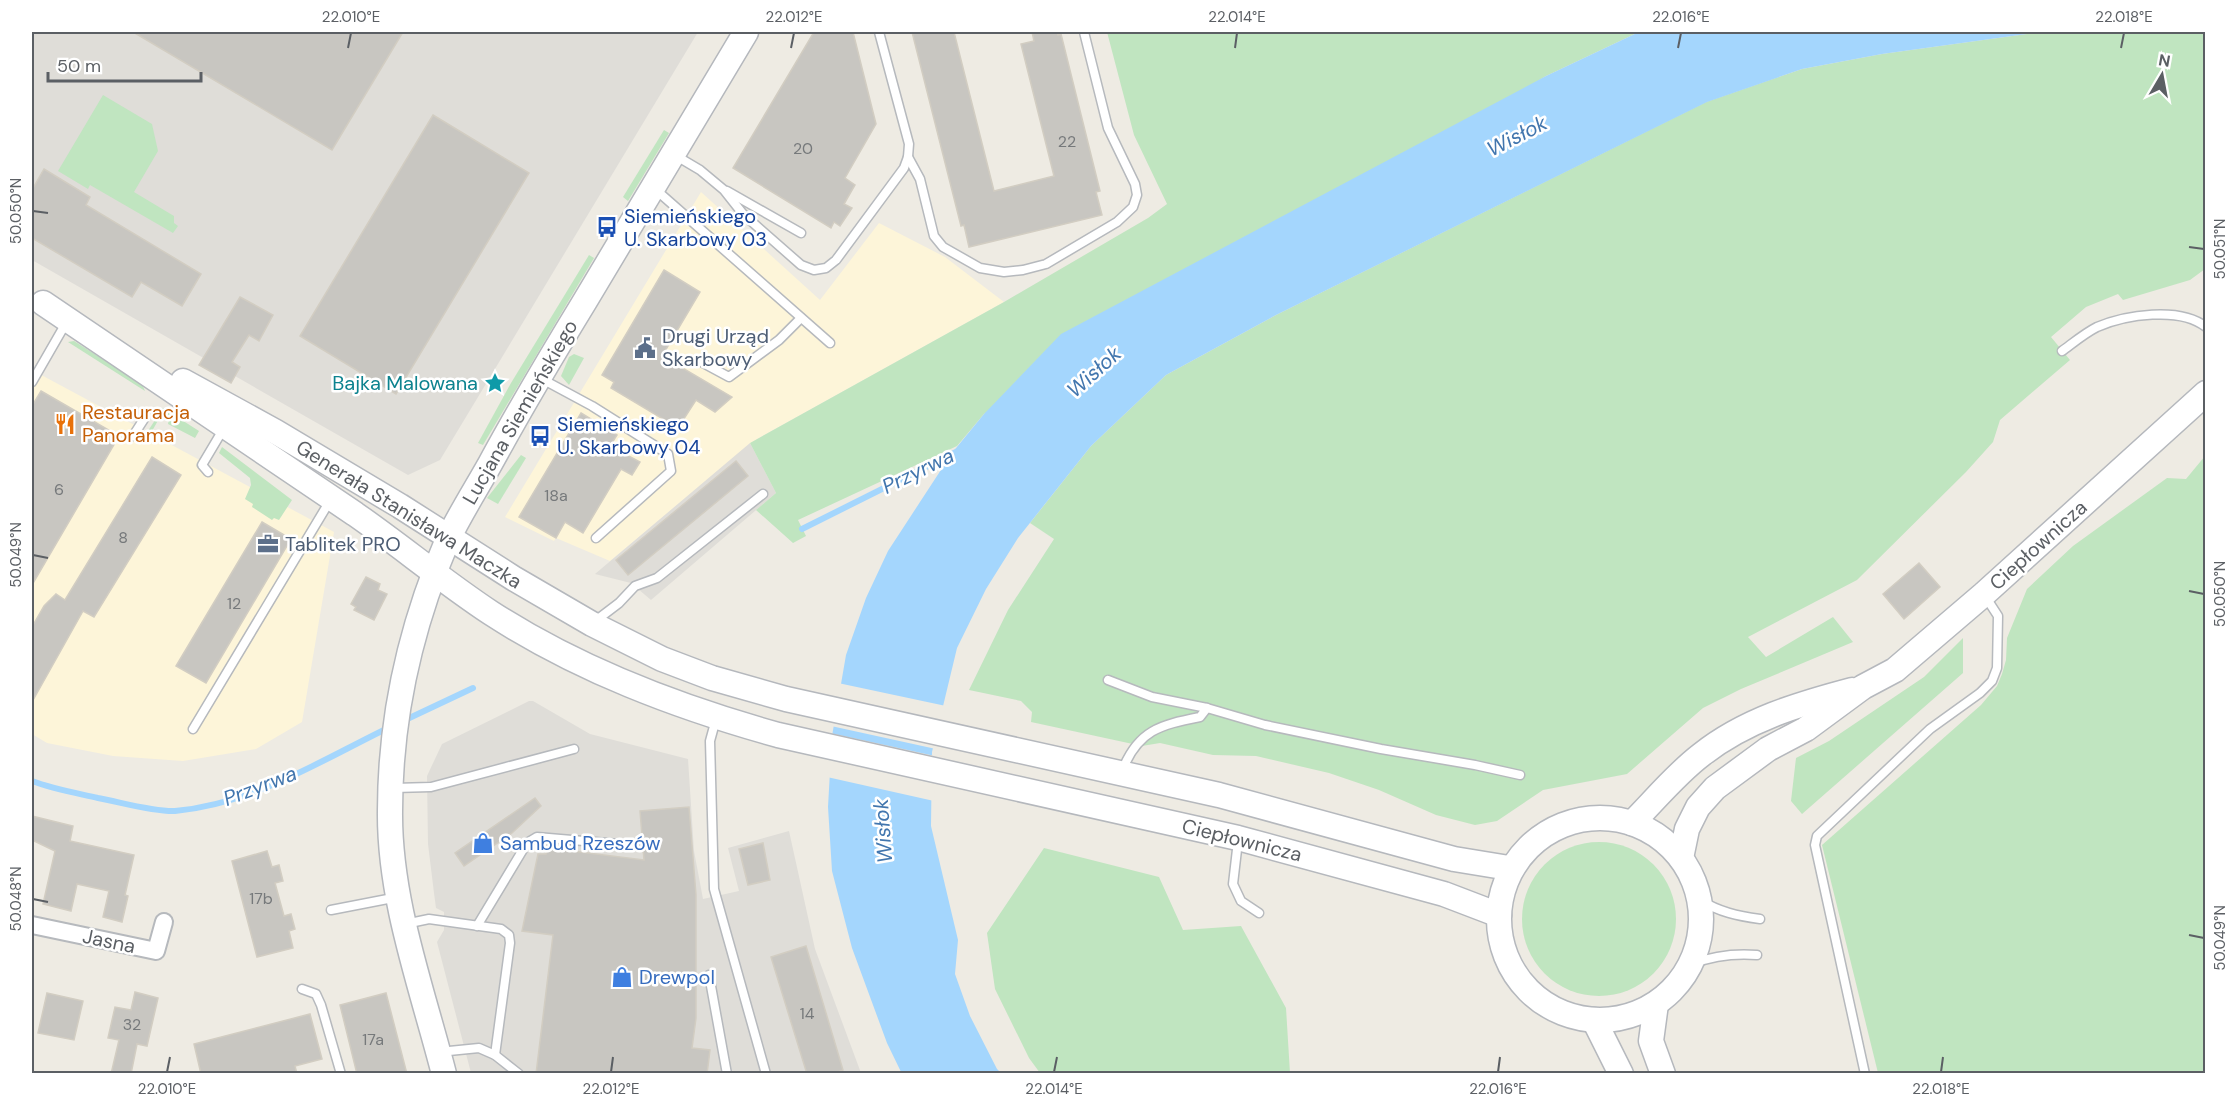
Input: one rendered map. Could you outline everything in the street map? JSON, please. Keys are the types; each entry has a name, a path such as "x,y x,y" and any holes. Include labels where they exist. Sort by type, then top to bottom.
{"main road":[{"name":"Lucjana Siemieńskiego","path":"441,1063 398,897 390,823 392,754 407,665 435,573 449,537 539,378 746,32"},
{"name":"Generała Stanisława Maczka","path":"37,300 230,418 307,451 513,578 592,624 662,659 786,699 988,744"},
{"name":"Generała Stanisława Maczka","path":"37,300 230,418 331,498 382,532 492,614 592,669 637,689 716,718 778,735"},
{"name":"Ciepłownicza","path":"1680,858 1690,821 1698,807 1715,788 1768,748 1806,729 1863,687 1895,670 1984,594 2205,393"},
{"name":"Ciepłownicza","path":"1632,823 1700,755 1731,734 1798,704 1863,687"},
{"name":"Ciepłownicza","path":"778,735 1238,838 1444,894 1499,915"},
{"name":"Ciepłownicza","path":"988,744 1219,795 1454,859 1509,868"},
{"path":"1605,818 1632,823 1651,831 1667,843 1680,858 1693,878 1700,900 1701,933 1691,964 1670,993 1656,1004 1626,1016 1594,1020 1563,1013 1536,998 1515,974 1503,946 1499,915 1502,891 1509,868 1527,846 1550,830 1577,821 1605,818"},
{"path":"1656,1004 1651,1041 1663,1074"},
{"path":"1594,1020 1621,1074"}],"street":[{"name":"Jasna","path":"32,925 156,951 164,922"}],"lane":[{"path":"724,190 743,214 801,265 814,270 826,268 836,260 904,168 908,157 909,144 879,32"},
{"path":"908,157 920,179 934,236 943,247 980,268 1004,272 1046,264 1117,222 1134,207 1137,195 1135,184 1108,128 1084,32"},
{"path":"672,153 700,170 724,190 801,233"},
{"path":"653,187 830,343"},
{"path":"2062,351 2095,328 2122,318 2165,314 2195,319 2205,327"},
{"path":"703,363 729,377 780,340 801,318"},
{"path":"32,382 68,320"},
{"path":"539,378 592,406 668,454 671,471 596,538"},
{"path":"208,472 202,465 230,418"},
{"path":"133,436 144,419"},
{"path":"592,624 620,603 635,586 657,578 763,494"},
{"path":"193,729 331,498"},
{"path":"1865,1074 1815,845 1817,836 1930,729 1980,693 1992,681 1997,668 1998,616 1984,594"},
{"path":"1108,680 1152,697 1206,708 1265,725 1520,775"},
{"path":"1120,774 1130,752 1144,736 1168,724 1200,717 1206,708"},
{"path":"716,718 710,741 714,889 766,1074"},
{"path":"391,788 427,788 574,749"},
{"path":"477,926 527,843 537,837 619,844"},
{"path":"1238,838 1233,884 1241,901 1259,913"},
{"path":"330,910 398,897"},
{"path":"1700,900 1732,915 1760,919"},
{"path":"405,924 429,919 501,929 509,935 510,943 495,1055"},
{"path":"1691,964 1712,956 1739,953 1757,955"},
{"path":"708,975 727,1074"},
{"path":"302,989 316,994 341,1074"},
{"path":"441,1063 479,1048 495,1055 519,1074"}],"shaded area":[{"path":"32,32 698,32 440,460 408,475 32,260"},
{"path":"701,192 820,300 879,223 945,257 1004,302 757,439 610,561 556,538 554,541 505,517"},
{"path":"32,370 334,532 302,722 256,749 183,761 113,756 47,743 32,734"},
{"path":"750,443 776,493 651,600 631,583 595,574"},
{"path":"533,701 590,734 688,759 694,851 703,899 739,891 728,848 789,831 815,949 861,1073 471,1073 437,942 444,930 444,912 436,908 434,893 428,844 427,776 442,744"}],"green space":[{"path":"1107,32 1639,32 1546,76 984,414 957,446 798,520 806,536 793,543 756,510 776,493 750,443 1004,302 1148,218 1167,204 1134,135"},
{"path":"2042,32 2205,32 2205,269 2190,280 2123,300 2118,294 2086,307 2051,337 2070,360 2000,420 1993,442 1966,472 1857,580 1748,637 1766,657 1833,617 1853,642 1741,689 1703,708 1627,774 1543,790 1497,821 1475,825 1436,815 1379,790 1329,773 1256,756 1213,755 1160,743 1142,746 1031,722 1032,712 1021,701 969,690 1008,610 1054,539 1030,523 1091,446 1166,375 1276,315 1706,102 1802,69 1882,54"},
{"path":"103,95 152,124 158,151 134,192 174,216 174,223 178,226 173,233 90,185 88,189 58,171"},
{"path":"664,130 669,133 628,201 623,197"},
{"path":"589,255 594,258 483,445 478,443 511,383"},
{"path":"74,341 142,384 145,391 68,342"},
{"path":"574,354 584,358 569,385 561,376 569,357"},
{"path":"163,408 199,431 195,438 168,424 169,419 161,415 146,442 142,440"},
{"path":"222,447 292,500 279,520 274,518 272,520 252,507 253,504 245,499 251,485 250,478 219,453"},
{"path":"521,455 526,458 498,504 487,498"},
{"path":"2205,456 2205,1073 1878,1073 1822,845 1981,705 1997,686 2006,660 2007,638 2027,589 2073,546 2167,478 2186,479"},
{"path":"1963,638 1963,673 1802,814 1791,801 1796,758 1829,741 1924,677"},
{"path":"1599,842 1614,843 1629,848 1654,864 1670,889 1675,904 1675,934 1670,949 1654,974 1629,990 1614,995 1599,996 1584,995 1569,990 1544,974 1528,949 1523,934 1522,919 1523,904 1528,889 1544,864 1569,848 1584,843"},
{"path":"1044,848 1159,877 1183,930 1241,926 1286,1008 1290,1073 1040,1073 1029,1058 995,989 987,933"}],"water":[{"name":"Wisłok","path":"1639,32 2042,32 1882,54 1802,69 1707,102 1276,315 1166,375 1091,446 1018,538 986,589 957,648 932,752 931,826 958,940 955,974 970,1016 1001,1073 902,1074 887,1043 852,948 832,871 828,807 832,736 846,655 866,598 888,551 952,453 984,414 1061,334 1546,76"}],"pier":[{"path":"838,683 946,706 936,749 831,726"},
{"path":"830,733 935,756 934,801 827,777"}],"building":[{"path":"133,32 403,32 332,150"},
{"path":"814,32 853,32 876,124 845,178 855,185 844,204 852,208 840,226 834,222 831,228 733,168"},
{"path":"912,32 954,32 994,191 1054,176 1021,44 1034,41 1032,32 1061,34 1100,191 1096,192 1102,215 969,247 964,225 961,226"},
{"path":"433,115 529,173 396,394 300,336"},
{"path":"44,169 90,197 86,205 201,274 182,306 141,282 132,297 32,238 32,190"},
{"name":"Drugi Urząd Skarbowy","path":"664,270 700,292 662,356 732,397 715,412 696,400 678,428 611,388 614,382 602,375"},
{"path":"240,297 273,315 259,341 249,335 232,362 240,367 231,383 199,365"},
{"path":"41,391 119,436 32,585 32,406"},
{"path":"581,413 617,435 610,446 640,462 632,475 621,469 583,533 565,522 556,538 519,517"},
{"path":"152,457 181,475 94,617 83,611 32,702 32,627 44,606 56,594 65,600"},
{"path":"736,461 748,476 628,575 616,560"},
{"path":"262,522 291,539 206,683 176,666"},
{"path":"1919,563 1940,587 1904,619 1883,594"},
{"path":"366,577 380,584 378,590 387,594 374,620 354,610 356,607 351,604"},
{"name":"Sambud Rzeszów","path":"535,798 541,806 512,833 464,866 455,853"},
{"name":"Drewpol","path":"689,807 696,895 696,1018 692,1048 710,1050 707,1074 536,1074 553,935 522,931 538,854 546,854 548,848 644,860 640,811"},
{"path":"32,816 73,826 70,841 134,855 125,895 128,896 122,922 103,917 109,891 77,884 71,911 43,904 55,851 32,840"},
{"path":"763,843 770,880 748,885 739,849"},
{"path":"267,851 272,867 279,865 283,881 275,883 284,916 291,914 295,929 289,931 293,948 257,957 232,861"},
{"path":"806,946 843,1070 833,1074 807,1074 771,957"},
{"path":"135,992 158,998 147,1046 137,1044 131,1074 111,1074 119,1040 108,1038 115,1007 131,1010"},
{"path":"47,993 83,1001 74,1040 38,1033"},
{"path":"386,993 407,1074 357,1074 340,1005"},
{"path":"310,1014 322,1059 295,1066 297,1074 201,1074 194,1044"}],"waterway":[{"name":"Przyrwa","path":"802,529 960,450"},
{"name":"Przyrwa","path":"403,721 473,688"},
{"name":"Przyrwa","path":"32,781 65,791 157,810 175,811 204,807 232,800 285,779 388,728"}],"place":[{"name":"Siemieńskiego U. Skarbowy 03","path":"607,227"},
{"name":"Drugi Urząd Skarbowy","path":"645,348"},
{"name":"Bajka Malowana","path":"495,383"},
{"name":"Restauracja Panorama","path":"65,424"},
{"name":"Siemieńskiego U. Skarbowy 04","path":"540,436"},
{"name":"Tablitek PRO","path":"268,544"},
{"name":"Sambud Rzeszów","path":"483,843"},
{"name":"Drewpol","path":"622,977"}]}
